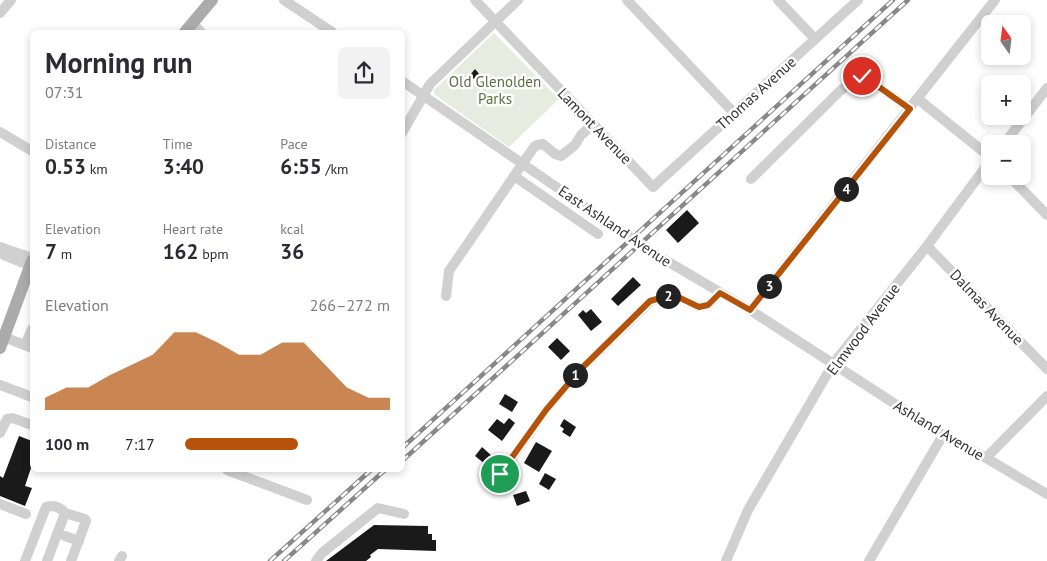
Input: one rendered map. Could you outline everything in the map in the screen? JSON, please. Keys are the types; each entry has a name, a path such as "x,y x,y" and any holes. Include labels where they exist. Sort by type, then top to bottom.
{"main road":[{"path":"193,29 212,0"},
{"path":"2,343 30,267"}],"street":[{"path":"0,13 11,0"},
{"name":"Lamont Avenue","path":"475,0 653,187"},
{"path":"405,127 422,94 430,84 518,0"},
{"path":"627,0 734,113"},
{"path":"778,0 816,39"},
{"name":"Thomas Avenue","path":"653,187 858,0"},
{"path":"750,310 995,0"},
{"path":"290,2 329,30"},
{"path":"751,178 840,91 857,78 865,77 910,109"},
{"name":"East Ashland Avenue","path":"405,83 655,254 750,310 833,364"},
{"path":"1011,135 1047,88"},
{"path":"918,99 981,150"},
{"path":"446,296 449,271 537,144 543,144 558,156 564,155 593,124"},
{"path":"0,132 30,150"},
{"name":"Elmwood Avenue","path":"726,561 748,510 833,364 927,246 981,173"},
{"path":"514,176 598,234"},
{"path":"1018,185 1047,215"},
{"name":"Dalmas Avenue","path":"927,246 1047,369"},
{"path":"0,247 30,261"},
{"path":"0,253 30,261"},
{"path":"500,474 546,410 580,370 650,301 667,296 678,297 699,307 708,305 720,293"},
{"path":"2,343 29,346"},
{"name":"Ashland Avenue","path":"833,364 943,435 1047,494"},
{"path":"0,385 30,396"},
{"path":"986,458 1047,396"},
{"path":"0,433 7,419 12,418 30,424"},
{"path":"869,561 943,435"},
{"path":"232,472 307,500"},
{"path":"0,504 26,514"},
{"path":"25,561 46,507 51,505 86,521 71,561"},
{"path":"316,561 322,553 378,508 404,514"},
{"path":"47,561 65,513"},
{"path":"65,536 79,541"}],"green space":[{"name":"Old Glenolden Parks","path":"494,33 559,99 509,147 435,95 433,91"}],"building":[{"path":"475,69 480,75 475,80 470,75"},
{"path":"687,210 699,223 678,243 666,230"},
{"path":"633,277 641,285 618,306 611,299"},
{"path":"591,309 602,322 591,331 578,315 583,310 586,313"},
{"path":"557,338 570,351 561,360 548,347"},
{"path":"505,394 518,402 512,412 499,404"},
{"path":"509,418 515,423 502,441 488,430 497,419 504,424"},
{"path":"564,419 576,427 570,437 562,432 564,429 560,426"},
{"path":"19,436 30,440 30,471 25,486 32,488 25,506 0,496 0,476 3,478"},
{"path":"536,442 552,451 539,472 524,463"},
{"path":"482,447 492,456 485,464 475,456"},
{"path":"545,473 556,479 549,490 539,484"},
{"path":"526,491 530,501 517,506 513,495"},
{"path":"374,525 428,526 428,534 432,534 432,540 436,540 436,551 378,549 366,561 326,561"}],"railway":[{"path":"405,445 893,0"},
{"path":"405,458 908,0"},
{"path":"270,561 369,472"},
{"path":"284,561 383,472"}],"route":[{"path":"500,474 546,410 580,370 650,301 667,296 678,297 699,307 708,305 720,293 750,310 910,109 862,76"}]}
